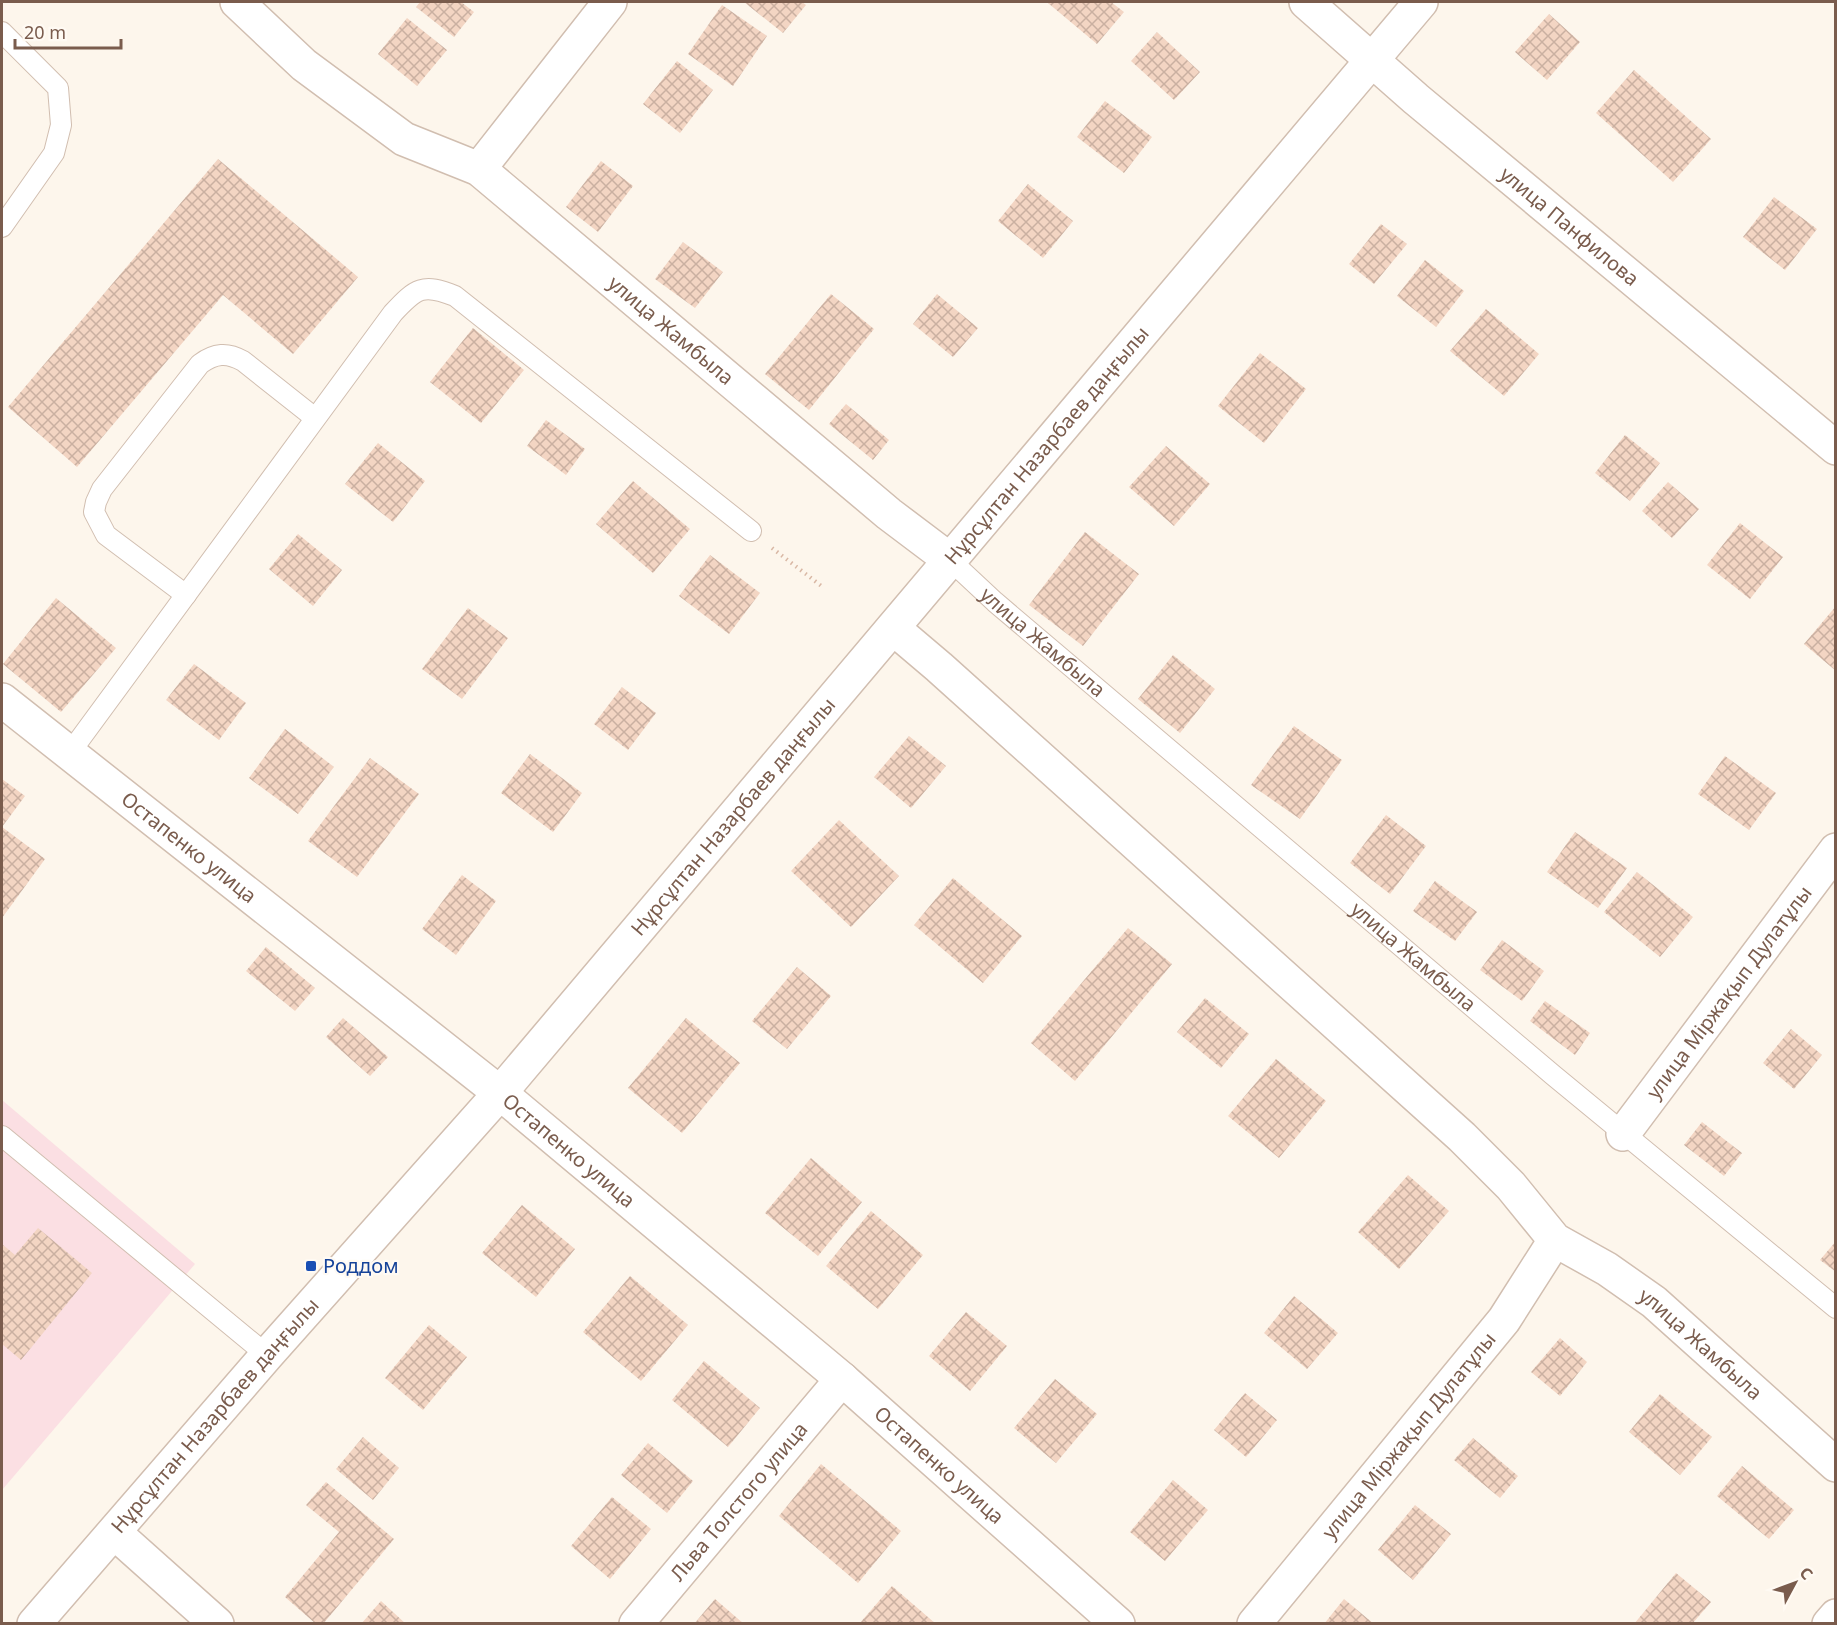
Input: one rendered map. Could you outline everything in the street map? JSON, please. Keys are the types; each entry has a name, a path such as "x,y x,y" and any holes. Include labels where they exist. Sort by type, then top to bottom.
{"street":[{"name":"улица Жамбыла","path":"237,2 304,65 404,139 479,169 889,514 950,560"},
{"path":"479,169 610,2"},
{"name":"улица Панфилова","path":"1306,2 1416,99 1836,448"},
{"name":"Нұрсұлтан Назарбаев даңғылы","path":"34,1623 115,1533 267,1355 500,1093 1421,2"},
{"name":"улица Жамбыла","path":"893,628 1462,1137 1511,1186 1556,1240 1607,1269 1654,1302 1836,1465"},
{"name":"Остапенко улица","path":"2,700 500,1093 842,1379 1118,1623"},
{"name":"улица Міржақып Дулатұлы","path":"1623,1134 1836,850"},
{"name":"улица Міржақып Дулатұлы","path":"1254,1623 1504,1320 1556,1240"},
{"name":"Льва Толстого улица","path":"636,1623 842,1379"},
{"path":"115,1533 217,1623"},
{"path":"1829,1623 1836,1616"}],"lane":[{"path":"2,32 58,88 61,125 54,153 2,227"},
{"path":"69,754 393,313 405,299 419,290 436,288 455,296 751,531"},
{"path":"186,595 106,535 94,512 102,489 200,364 209,357 231,354 315,418"},
{"name":"улица Жамбыла","path":"950,560 995,602 1623,1134 1836,1308"},
{"path":"2,1136 267,1355"}],"path":[{"path":"751,531 824,588"}],"shaded area":[{"path":"2,1100 195,1264 2,1490"}],"building":[{"path":"420,2 461,2 474,12 454,37 416,7"},
{"path":"744,2 802,2 806,5 783,33"},
{"path":"1049,2 1111,2 1124,12 1097,44"},
{"path":"722,5 767,36 733,86 688,54"},
{"path":"1549,14 1580,42 1547,80 1515,52"},
{"path":"407,18 447,50 417,86 378,54"},
{"path":"1157,32 1200,72 1174,100 1131,61"},
{"path":"677,61 713,90 680,133 643,104"},
{"path":"1634,70 1711,139 1673,182 1596,113"},
{"path":"1105,101 1152,137 1124,173 1077,137"},
{"path":"218,159 358,277 293,354 223,295 77,467 8,407"},
{"path":"601,161 633,186 598,232 566,207"},
{"path":"1028,184 1073,221 1043,258 998,221"},
{"path":"1774,197 1817,229 1785,270 1743,237"},
{"path":"1381,224 1407,244 1374,284 1349,264"},
{"path":"683,242 723,272 695,308 655,279"},
{"path":"1425,260 1464,291 1436,327 1397,296"},
{"path":"831,294 874,329 809,410 765,374"},
{"path":"937,294 978,328 953,357 913,324"},
{"path":"1486,309 1539,354 1504,396 1450,351"},
{"path":"473,328 524,370 481,423 430,382"},
{"path":"1260,353 1306,389 1264,443 1218,406"},
{"path":"846,404 889,440 873,460 829,424"},
{"path":"546,420 585,449 566,475 527,446"},
{"path":"1625,435 1660,463 1630,501 1595,473"},
{"path":"378,443 425,481 393,522 345,484"},
{"path":"1166,446 1210,484 1174,526 1129,487"},
{"path":"633,481 690,529 653,573 596,524"},
{"path":"1668,482 1699,509 1672,538 1642,511"},
{"path":"1740,523 1783,557 1750,599 1707,565"},
{"path":"1085,532 1139,574 1083,646 1029,605"},
{"path":"298,534 342,570 313,606 269,569"},
{"path":"710,555 760,593 729,634 679,596"},
{"path":"56,598 116,648 61,712 3,664"},
{"path":"1836,606 1836,671 1804,644"},
{"path":"468,608 508,638 462,699 422,669"},
{"path":"1173,655 1215,689 1180,733 1138,699"},
{"path":"194,664 246,703 219,740 166,700"},
{"path":"622,687 656,713 628,750 594,724"},
{"path":"1294,726 1342,760 1300,819 1251,785"},
{"path":"285,729 334,767 298,814 249,778"},
{"path":"909,736 946,766 911,808 874,777"},
{"path":"530,754 582,793 553,832 501,793"},
{"path":"1725,756 1776,793 1749,830 1698,794"},
{"path":"370,758 419,794 357,877 308,841"},
{"path":"2,779 25,796 2,827"},
{"path":"1386,815 1426,846 1390,894 1350,863"},
{"path":"839,820 899,876 851,927 791,871"},
{"path":"2,827 45,859 2,918"},
{"path":"1575,832 1627,868 1598,908 1547,872"},
{"path":"1637,872 1693,917 1660,957 1604,912"},
{"path":"462,875 496,901 456,955 422,929"},
{"path":"953,878 1022,936 983,983 914,925"},
{"path":"1435,881 1477,912 1455,941 1413,911"},
{"path":"1128,928 1172,964 1075,1081 1031,1043"},
{"path":"1502,940 1544,971 1522,1001 1480,970"},
{"path":"266,947 315,988 295,1011 246,971"},
{"path":"797,967 831,996 787,1049 752,1021"},
{"path":"1205,998 1249,1034 1221,1068 1177,1032"},
{"path":"1545,1001 1590,1033 1575,1055 1530,1021"},
{"path":"343,1018 388,1057 370,1076 326,1037"},
{"path":"686,1018 740,1063 682,1133 628,1088"},
{"path":"1791,1029 1822,1055 1794,1089 1763,1063"},
{"path":"1276,1059 1326,1101 1279,1158 1228,1116"},
{"path":"1702,1122 1742,1153 1724,1176 1684,1145"},
{"path":"811,1158 862,1202 818,1256 765,1213"},
{"path":"1408,1175 1449,1211 1399,1269 1358,1232"},
{"path":"522,1205 575,1249 536,1297 482,1253"},
{"path":"871,1211 923,1255 878,1309 826,1266"},
{"path":"38,1228 92,1273 21,1360 2,1344 2,1244 15,1255"},
{"path":"1836,1241 1836,1272 1820,1260"},
{"path":"630,1276 688,1325 641,1381 583,1332"},
{"path":"1294,1296 1338,1333 1307,1369 1264,1333"},
{"path":"966,1312 1007,1346 970,1391 929,1356"},
{"path":"429,1325 467,1357 423,1410 385,1378"},
{"path":"1560,1338 1587,1362 1560,1396 1531,1372"},
{"path":"704,1361 760,1408 728,1447 672,1400"},
{"path":"1055,1379 1097,1414 1056,1463 1014,1428"},
{"path":"1245,1393 1277,1420 1246,1457 1214,1430"},
{"path":"1660,1394 1712,1437 1680,1475 1629,1432"},
{"path":"363,1437 399,1468 373,1500 336,1469"},
{"path":"1473,1438 1518,1476 1500,1498 1454,1460"},
{"path":"648,1443 693,1481 667,1513 621,1475"},
{"path":"821,1464 901,1531 858,1583 779,1516"},
{"path":"1742,1466 1794,1510 1769,1539 1717,1496"},
{"path":"1173,1480 1208,1510 1165,1561 1130,1532"},
{"path":"326,1482 394,1539 323,1624 316,1624 285,1597 339,1532 306,1505"},
{"path":"612,1497 651,1529 610,1579 571,1546"},
{"path":"1415,1505 1451,1534 1413,1580 1378,1550"},
{"path":"1676,1573 1711,1602 1692,1624 1634,1624"},
{"path":"892,1586 936,1624 859,1624"},
{"path":"715,1599 744,1624 694,1624"},
{"path":"1344,1599 1374,1624 1324,1624"},
{"path":"381,1601 406,1624 361,1624"}],"place":[{"name":"Роддом","path":"311,1266"}]}
